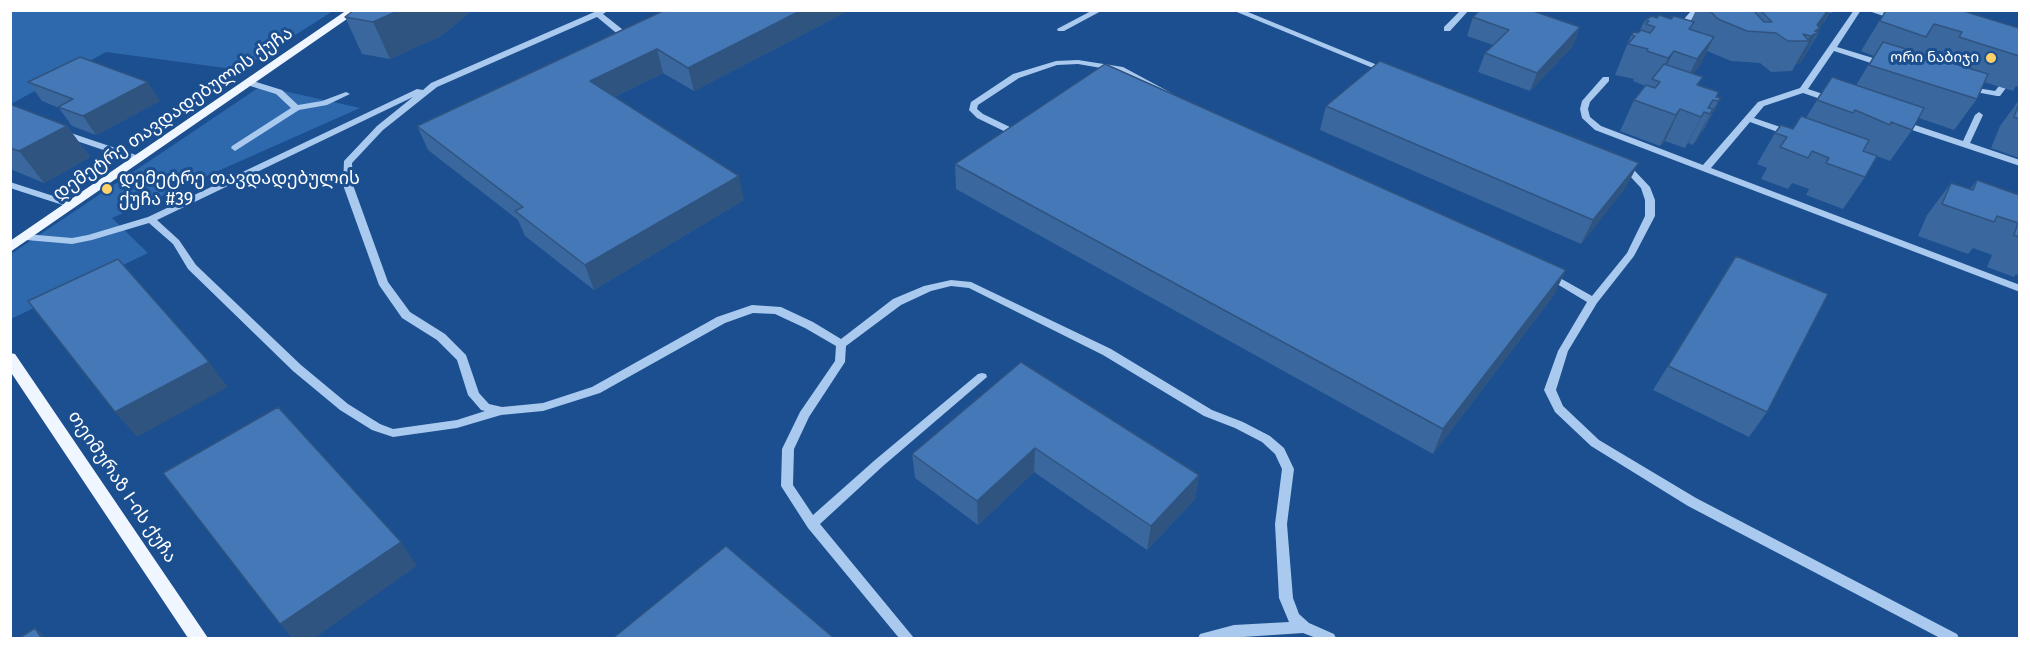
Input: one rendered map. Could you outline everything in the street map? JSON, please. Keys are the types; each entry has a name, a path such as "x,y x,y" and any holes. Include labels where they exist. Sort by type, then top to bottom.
{"main road":[{"name":"დემეტრე თავდადებულის ქუჩა","path":"10,248 355,10"},
{"name":"თეიმურაზ I-ის ქუჩა","path":"10,358 200,639"}],"street":[{"path":"1062,29 1100,10"},
{"path":"1235,10 1395,73"},
{"path":"1447,29 1466,10"},
{"path":"1677,32 1696,10"},
{"path":"1705,169 1761,104 1803,90 1858,10"},
{"path":"1869,10 1910,23"},
{"path":"26,237 72,241 151,219 404,97 602,12 632,41"},
{"path":"1832,48 1887,65"},
{"path":"1013,132 980,116 973,110 974,104 1016,76 1056,63 1078,62 1120,69 1145,80 1183,102"},
{"path":"1606,79 1586,101 1584,109 1586,118 1598,128 2019,289"},
{"path":"250,83 279,92 296,108"},
{"path":"1955,84 1986,94 1996,94 2002,88"},
{"path":"434,86 380,128 347,164 348,185 383,283 406,315 441,337 462,358 474,395 485,407 501,411"},
{"path":"1803,90 1846,105"},
{"path":"235,148 296,108 324,103 346,94"},
{"path":"1965,145 1979,115"},
{"path":"1749,118 1802,138"},
{"path":"1890,119 2019,163"},
{"path":"54,130 139,159"},
{"path":"1610,162 1630,172 1645,187 1650,200 1650,216 1631,254 1593,301 1563,351 1550,390 1559,409 1595,442 1692,502 1952,639"},
{"path":"10,185 72,206"},
{"path":"151,219 176,242 192,267 297,368 344,407 376,428 393,433 457,424 501,411 543,407 596,390 721,320 752,309 777,310 841,344"},
{"path":"1539,271 1593,301"},
{"path":"907,639 812,524 787,486 788,449 804,415 840,362 841,344 897,302 928,288 951,283 971,285 1098,347 1208,413 1266,439 1280,451 1288,469 1281,524 1286,598 1294,618 1304,627 1329,639"},
{"path":"812,524 879,463 982,377"},
{"path":"1205,639 1234,631 1304,627"}],"shaded area":[{"path":"11,11 333,11 240,70 106,52 11,104"},
{"path":"261,86 360,108 112,218 148,253 11,319 11,254"}],"building":[{"path":"354,10 400,10 373,22 345,17"},
{"path":"665,10 802,10 688,68 657,49 590,81 739,176 585,265 515,211 523,207 417,126"},
{"path":"1480,10 1530,10 1580,27 1537,73 1485,53 1509,30 1473,17"},
{"path":"1709,10 1753,10 1764,22 1772,22 1760,10 1828,10 1817,25 1820,28 1815,31 1819,32 1811,36 1803,34 1809,41 1788,41 1776,33 1747,31 1718,19"},
{"path":"1886,10 1960,10 2019,28 2019,56 1959,37 1962,32 1934,24 1926,37 1880,21"},
{"path":"1659,15 1671,19 1674,16 1694,22 1689,29 1714,37 1697,59 1674,51 1668,58 1647,51 1648,49 1628,44 1635,36 1631,35 1634,32 1638,33 1641,30 1650,33 1655,27 1646,24 1649,21 1645,20 1652,16 1657,18"},
{"path":"1883,42 1988,74 1977,99 1869,65"},
{"path":"80,57 148,82 83,116 58,107 73,99 28,82"},
{"path":"1380,61 1639,163 1593,220 1326,106"},
{"path":"1105,64 1566,270 1443,429 955,164"},
{"path":"1664,64 1703,77 1697,85 1719,92 1716,97 1721,98 1718,101 1713,100 1708,108 1713,109 1710,114 1704,112 1701,117 1680,109 1676,115 1634,100 1646,85 1655,88 1660,82 1652,79"},
{"path":"1832,77 1924,108 1912,130 1891,122 1890,125 1855,110 1853,113 1817,100"},
{"path":"10,104 67,126 19,151 10,148"},
{"path":"2019,104 2019,119 2014,117"},
{"path":"1801,116 1869,140 1863,151 1877,156 1865,177 1826,163 1829,158 1812,151 1808,158 1780,147 1787,137 1775,133 1781,125 1793,129"},
{"path":"1977,180 2019,195 2019,237 2014,235 2018,223 1997,216 1994,222 1942,204 1951,183 1973,190"},
{"path":"1736,256 1828,294 1767,412 1668,366"},
{"path":"118,259 209,362 115,412 28,301"},
{"path":"1021,362 1199,475 1151,526 1035,448 977,501 912,454"},
{"path":"278,407 401,542 280,624 163,473"},
{"path":"726,546 835,639 612,639"},
{"path":"35,628 42,639 18,639"}],"place":[{"name":"ორი ნაბიჯი","path":"1991,58"},
{"name":"დემეტრე თავდადებულის ქუჩა #39","path":"107,189"}]}
